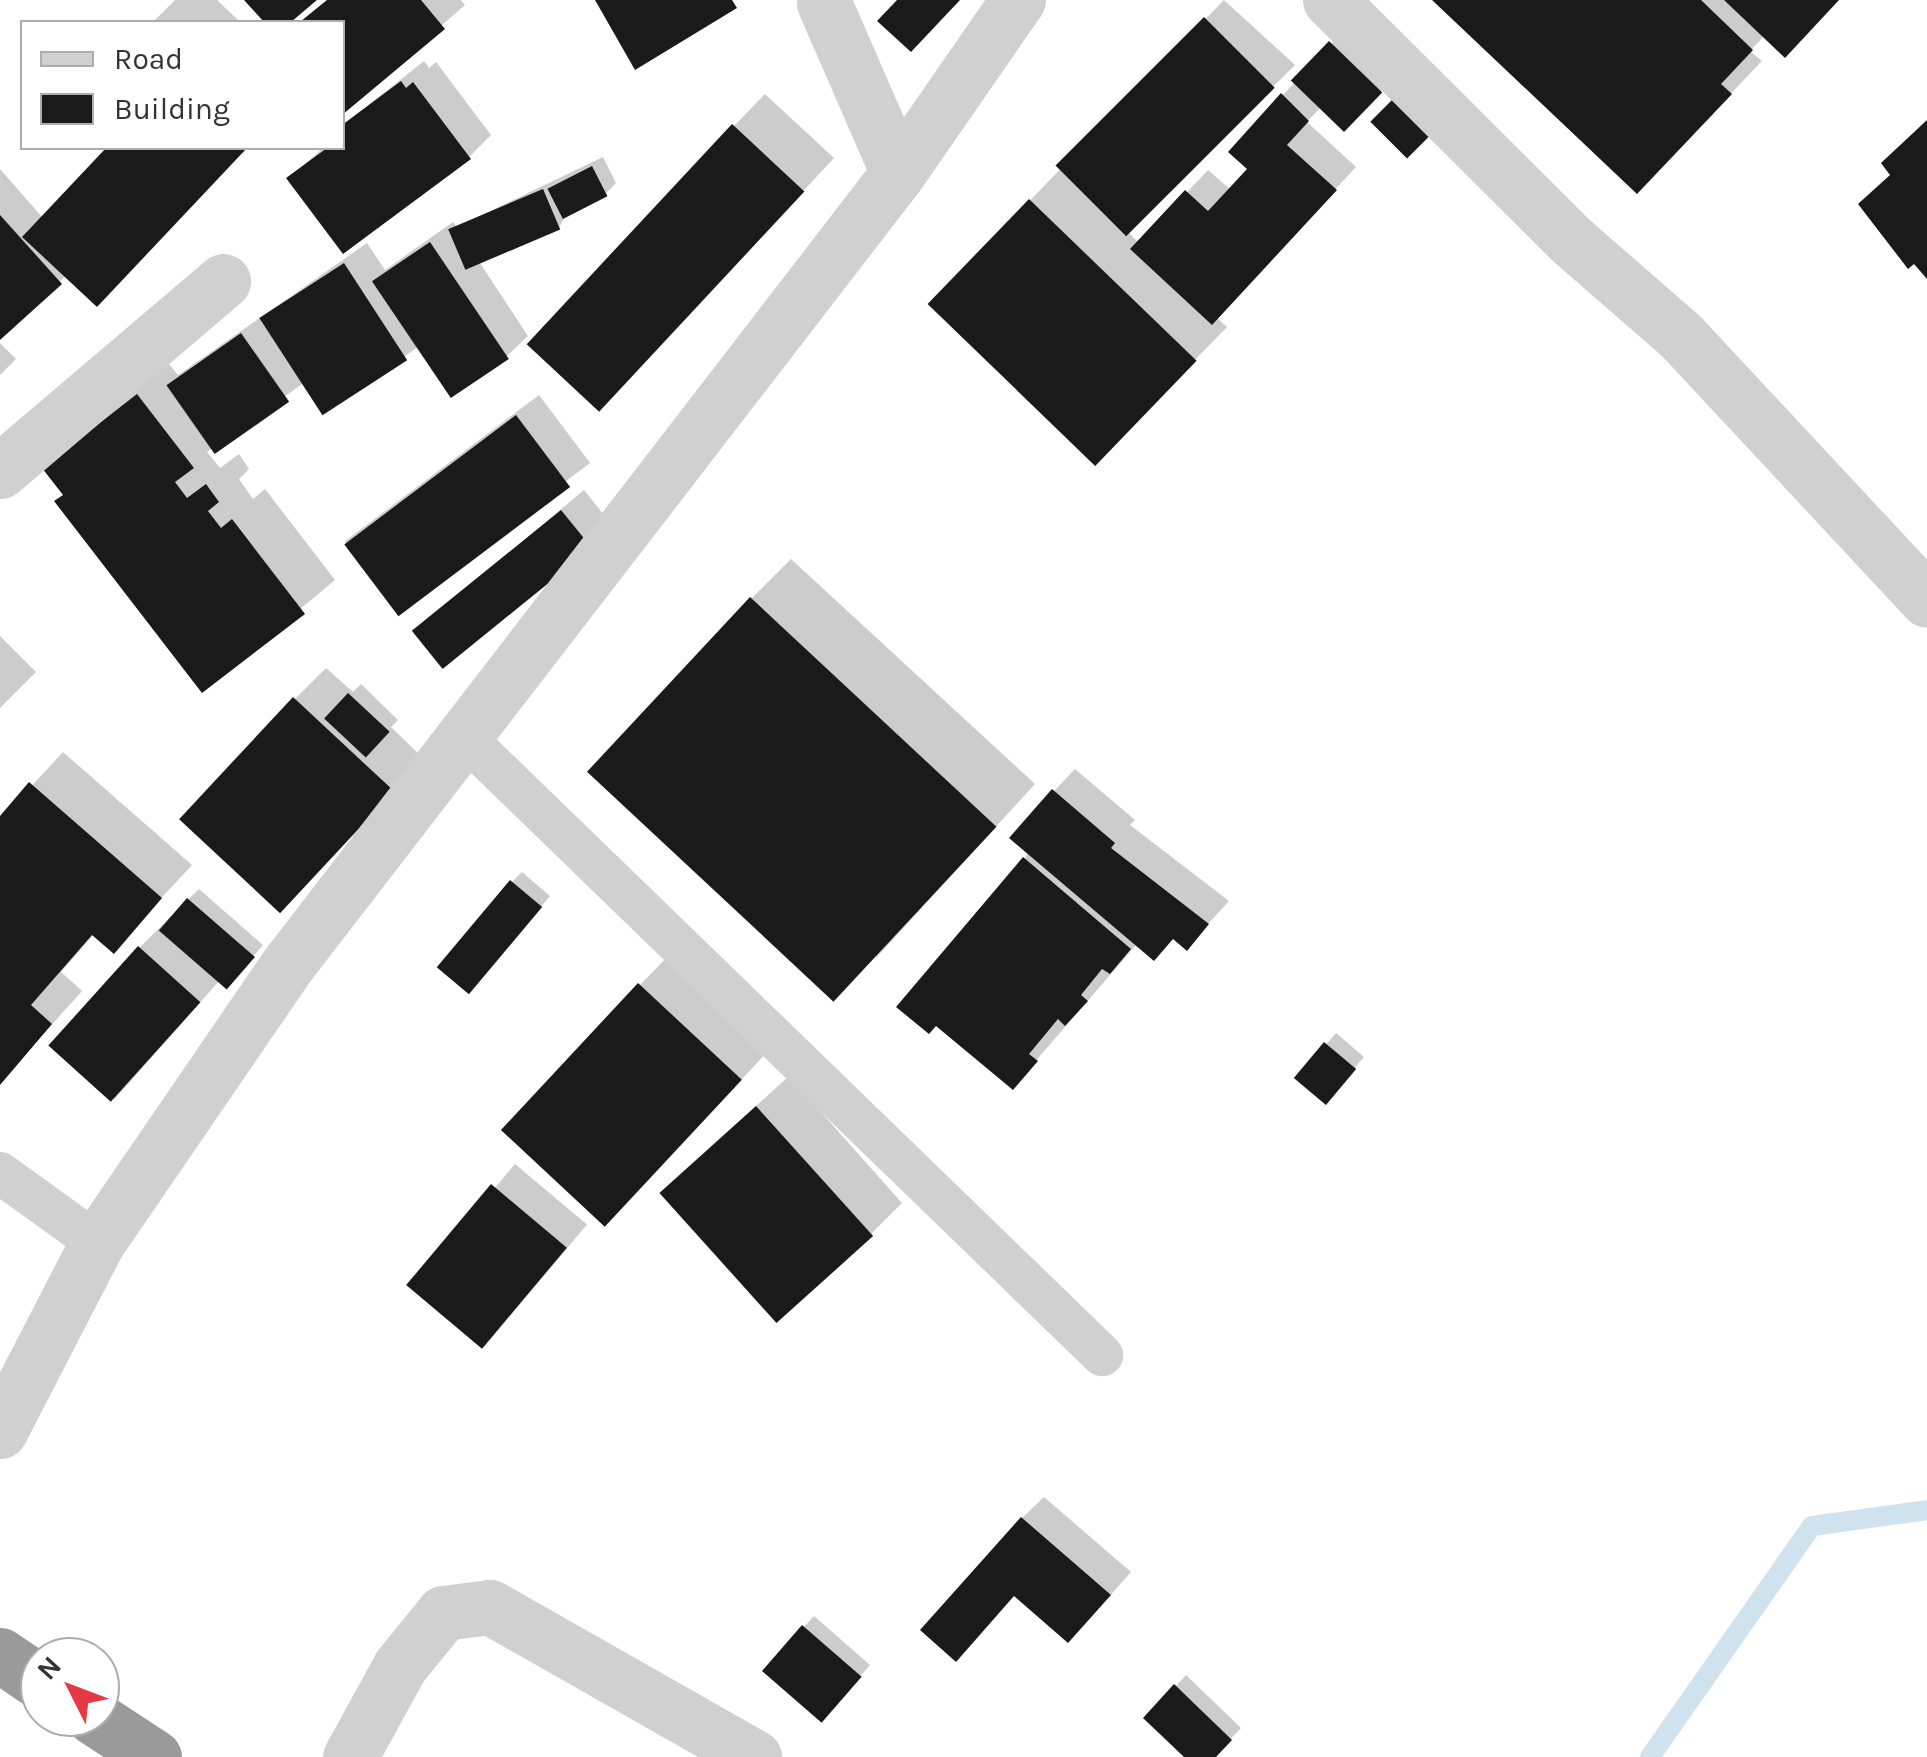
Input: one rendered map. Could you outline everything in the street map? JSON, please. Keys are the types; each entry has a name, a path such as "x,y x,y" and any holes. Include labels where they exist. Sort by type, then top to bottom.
{"highway":[{"path":"120,1735 154,1757"}],"street":[{"path":"0,1431 97,1243 288,963 898,173 1018,0"},
{"path":"1330,0 1574,242 1680,335 1927,600"},
{"path":"824,3 898,173"},
{"path":"0,471 223,281"},
{"path":"350,1757 400,1666 443,1613 490,1608 754,1757"}],"lane":[{"path":"463,736 1102,1355"},
{"path":"0,1173 97,1243"}],"building":[{"path":"244,0 317,0 293,20 262,20"},
{"path":"327,0 421,0 445,29 345,112 345,20 302,20"},
{"path":"595,0 732,0 737,8 635,70"},
{"path":"897,0 960,0 911,52 877,21"},
{"path":"1432,0 1701,0 1753,50 1721,84 1732,94 1637,194"},
{"path":"1724,0 1839,0 1785,58"},
{"path":"1204,17 1275,88 1126,236 1056,165"},
{"path":"1329,41 1382,92 1344,132 1291,81"},
{"path":"401,81 406,88 413,82 471,159 343,254 286,178 324,150 345,150 345,123"},
{"path":"1400,92 1437,129 1407,158 1370,122"},
{"path":"1281,93 1309,121 1287,145 1337,190 1212,325 1130,249 1185,190 1208,211 1247,169 1228,152"},
{"path":"1927,120 1927,279 1914,264 1908,269 1858,204 1890,175 1881,163"},
{"path":"732,124 804,192 599,412 527,344"},
{"path":"104,150 245,150 97,307 22,237"},
{"path":"592,166 607,196 563,219 547,189"},
{"path":"543,189 560,230 465,270 448,229"},
{"path":"1029,199 1197,361 1095,466 928,304"},
{"path":"0,215 62,284 0,340"},
{"path":"430,242 509,359 451,398 372,281"},
{"path":"344,263 407,360 322,415 259,318"},
{"path":"241,333 289,402 215,454 166,385"},
{"path":"137,394 194,468 175,482 187,498 206,484 219,502 208,511 221,528 232,519 305,614 202,693 54,501 63,495 42,468"},
{"path":"516,415 570,487 398,616 344,544"},
{"path":"561,510 592,548 443,669 412,631"},
{"path":"750,597 996,827 833,1002 587,772"},
{"path":"348,693 390,732 366,757 324,719"},
{"path":"293,697 394,791 280,913 179,819"},
{"path":"29,782 162,898 114,954 92,935 31,1005 52,1024 0,1085 0,816"},
{"path":"1052,789 1115,843 1111,848 1209,924 1187,951 1173,939 1154,961 1009,838"},
{"path":"1023,857 1131,949 1110,974 1102,969 1081,995 1088,1001 1065,1026 1058,1019 1029,1054 1038,1061 1013,1090 936,1026 929,1034 896,1007"},
{"path":"510,880 542,907 469,994 437,967"},
{"path":"187,898 255,957 227,989 159,930"},
{"path":"138,946 200,1002 111,1102 48,1046"},
{"path":"638,983 742,1080 605,1227 501,1130"},
{"path":"1324,1042 1356,1069 1326,1105 1294,1078"},
{"path":"756,1106 873,1236 776,1323 659,1193"},
{"path":"491,1184 567,1248 482,1349 406,1285"},
{"path":"1021,1517 1111,1595 1068,1643 1014,1596 956,1662 920,1630"},
{"path":"802,1625 862,1677 822,1723 762,1671"},
{"path":"1174,1684 1232,1740 1216,1757 1184,1757 1143,1718"}],"waterway":[{"path":"1650,1757 1812,1526 1927,1510"}]}
